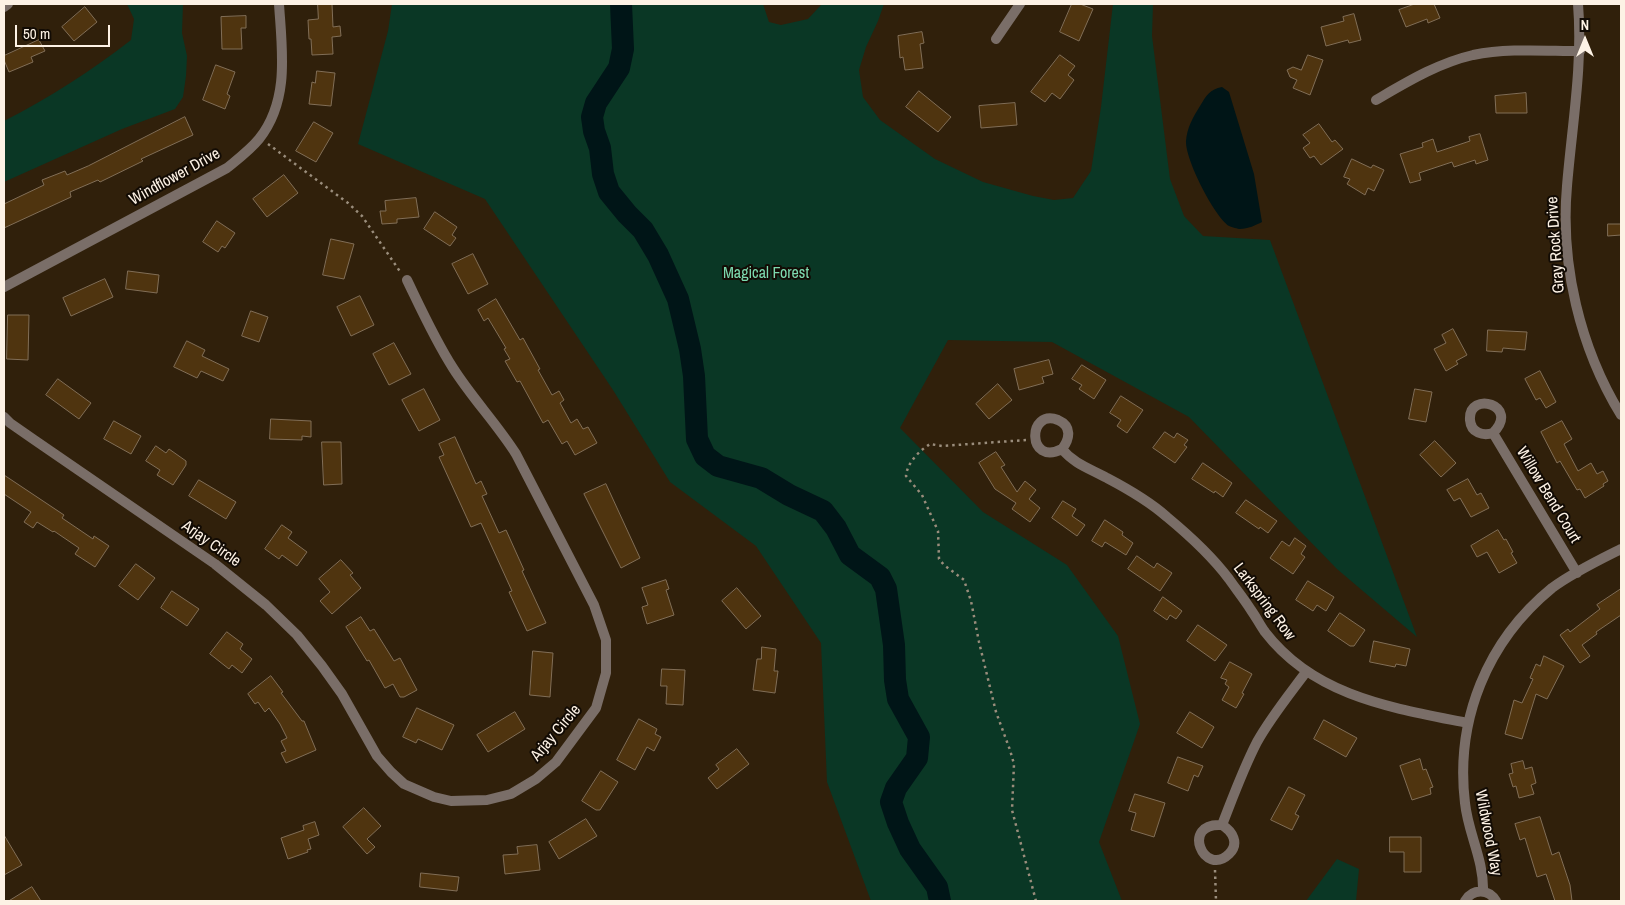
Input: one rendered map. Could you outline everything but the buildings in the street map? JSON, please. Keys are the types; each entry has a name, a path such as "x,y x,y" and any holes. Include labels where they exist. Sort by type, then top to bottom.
{"street":[{"path":"4,7 8,4"},
{"name":"Windflower Drive","path":"4,287 227,168 260,138 271,119 280,97 282,55 280,4"},
{"path":"996,39 1020,4"},
{"name":"Gray Rock Drive","path":"1578,4 1580,51 1566,188 1566,222 1570,269 1580,321 1589,348 1600,375 1621,415"},
{"path":"1376,100 1430,70 1472,55 1508,51 1580,51"},
{"name":"Arjay Circle","path":"4,417 40,445 215,564 266,605 297,635 322,666 342,694 378,756 404,784 434,797 452,801 487,800 511,794 536,779 556,762 596,708 606,673 606,640 594,606 516,454 453,368 407,280"},
{"path":"1047,419 1054,419 1062,422 1067,427 1068,441 1062,449 1049,453 1044,451 1035,441 1036,429 1040,423 1047,419"},
{"name":"Willow Bend Court","path":"1494,433 1577,573"},
{"name":"Larkspring Row","path":"1062,449 1079,464 1134,492 1158,509 1203,548 1227,577 1265,632 1283,652 1306,672 1340,691 1366,701 1398,710 1468,724"},
{"name":"Wildwood Way","path":"1483,891 1481,865 1469,825 1465,803 1464,767 1468,724 1479,686 1504,639 1536,602 1554,587 1600,559 1621,549"},
{"path":"1222,825 1245,766 1258,741 1273,716 1306,672"},
{"path":"1213,824 1222,825 1229,829 1234,837 1231,852 1224,858 1216,860 1208,858 1201,851 1198,844 1200,835 1205,828 1213,824"},
{"name":"Wildwood Way","path":"1465,901 1472,893 1483,891 1493,896 1496,901"}],"path":[{"path":"260,138 348,203 362,216 391,260 407,280"},
{"path":"1035,441 1017,440 942,446 930,444 912,461 906,470 906,476 922,495 938,531 939,559 964,580 971,601 996,712 1014,764 1012,810 1036,901"},
{"path":"1216,860 1216,901"}],"green space":[{"path":"127,4 183,4 182,33 187,56 186,76 183,97 175,109 122,129 4,182 4,121 69,84 131,40 134,19"},
{"name":"Magical Forest","path":"392,4 763,4 769,22 781,25 808,19 822,4 884,4 866,47 859,70 863,97 880,120 935,159 983,182 1054,200 1073,198 1091,171 1101,107 1113,4 1153,4 1152,36 1170,179 1184,216 1203,236 1270,240 1417,637 1337,569 1189,417 1052,342 948,340 900,428 983,512 1067,565 1118,636 1140,724 1099,842 1122,901 871,901 827,782 821,643 756,546 670,482 613,390 485,199 358,144 388,31"},
{"path":"1337,859 1359,869 1356,901 1306,901"}],"shaded area":[{"path":"1222,87 1229,92 1254,174 1262,222 1243,229 1229,226 1216,211 1195,173 1187,149 1188,132 1195,114 1204,99 1214,89"}],"waterway":[{"path":"621,4 623,49 619,68 596,103 592,117 594,131 600,148 603,174 609,192 643,230 658,255 678,299 690,349 694,376 697,439 705,456 718,466 761,478 789,495 823,511 836,528 850,555 880,577 886,589 894,645 895,680 898,699 919,737 917,758 896,788 891,802 910,849 937,887 940,901"}]}
